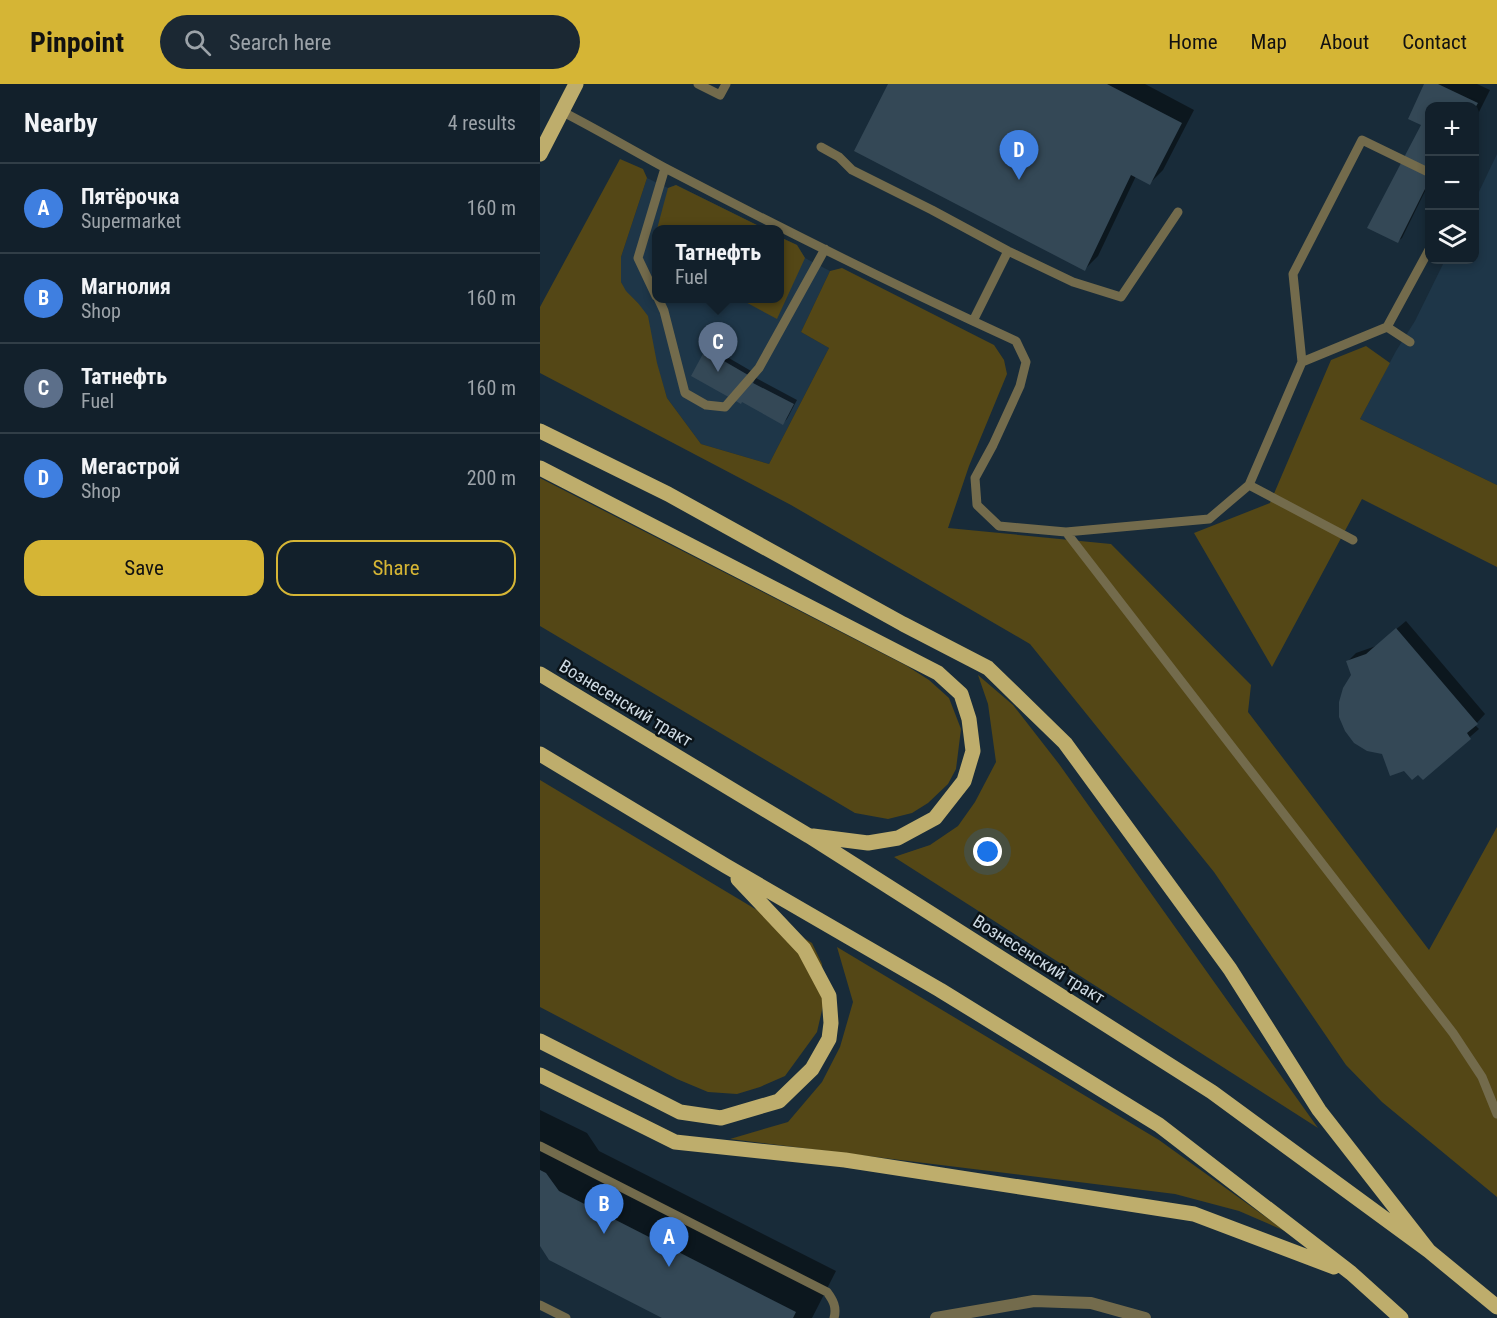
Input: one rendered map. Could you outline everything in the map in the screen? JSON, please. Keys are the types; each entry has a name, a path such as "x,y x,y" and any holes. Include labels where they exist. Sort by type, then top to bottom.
{"main road":[{"path":"540,154 576,84"},
{"path":"540,431 668,494 903,624 988,668 1065,743 1230,969 1319,1110 1429,1251"},
{"path":"540,468 938,673 961,693 969,719 973,751 964,781 934,819 898,838 868,843 809,836"},
{"name":"Вознесенский тракт","path":"540,674 809,836 1212,1092 1429,1251 1497,1307"},
{"path":"540,754 726,866 940,990 1159,1125 1351,1273 1401,1318"},
{"path":"540,1041 680,1112 721,1118 779,1101 812,1069 828,1039 831,1023 829,996 804,949 726,866"},
{"path":"540,1075 675,1142 845,1160 1194,1214 1351,1273"}],"street":[{"path":"936,1318 1034,1301 1091,1303 1145,1318"}],"lane":[{"path":"698,84 720,94 726,84"},
{"path":"563,112 620,141 665,168 778,225"},
{"path":"784,228 1016,341 1026,362 1020,386 993,446 975,478 977,505 999,526 1066,532 1209,519 1249,485 1302,362 1293,274 1362,140 1425,171"},
{"path":"821,147 839,157 852,170 1008,251 1073,282 1121,297 1178,212"},
{"path":"652,287 638,258 665,168"},
{"path":"660,303 685,393 706,405 725,407 759,368 825,249"},
{"path":"973,321 1008,251"},
{"path":"1302,362 1388,327 1425,257"},
{"path":"1388,327 1410,342"},
{"path":"1249,485 1353,540"},
{"path":"1066,532 1453,1033 1482,1077 1497,1114"},
{"path":"540,1146 827,1292 836,1308 834,1318"},
{"path":"540,1305 566,1318"}],"shaded area":[{"path":"1497,154 1497,485 1360,419 1396,351 1415,321 1443,264 1479,264 1479,192"},
{"path":"620,159 643,169 647,178 621,257 621,282 648,316 657,363 667,398 701,444 769,464 829,348 801,332 830,271 842,268 994,345 1004,360 1007,374 969,466 948,528 1111,544 1251,685 1248,712 1429,950 1497,827 1497,1197 1382,1102 1346,1065 1214,872 1030,644 791,505 540,373 540,307"},
{"path":"647,178 668,188 676,185 757,225 652,225 652,303 784,303 784,239 797,245 805,258 830,271 801,332 829,348 769,464 701,444 667,398 638,303 625,291 621,282 621,257"},
{"path":"676,185 757,225 658,225 668,188"},
{"path":"784,239 797,245 805,258 777,319 747,303 784,303"},
{"path":"1366,346 1390,363 1360,419 1497,485 1497,567 1362,499 1272,667 1194,533 1270,503 1331,360"},
{"path":"540,478 907,666 929,680 949,698 961,729 956,769 948,784 928,803 912,813 888,819 855,813 540,626"},
{"path":"978,675 1013,705 1059,764 1318,1128 894,857 930,845 958,826 975,802 996,762 988,704"},
{"path":"540,780 812,943 822,964 825,997 817,1032 785,1076 737,1094 708,1092 677,1079 540,1007"},
{"path":"837,947 1159,1140 1285,1231 1239,1211 1175,1194 730,1139 788,1122 822,1082 840,1047 853,1002"}],"building":[{"path":"888,84 1107,84 1182,123 1150,185 1131,175 1085,271 854,151"},
{"path":"1424,84 1438,84 1476,102 1425,102 1425,189 1398,243 1367,228 1421,125 1408,119"},
{"path":"705,350 755,379 753,383 794,404 783,425 691,376"},
{"path":"1396,628 1478,724 1467,733 1471,739 1423,780 1418,775 1412,780 1404,771 1390,776 1382,754 1367,751 1354,743 1339,717 1339,702 1343,688 1351,675 1346,661 1366,654"},
{"path":"540,1170 546,1173 559,1191 796,1312 793,1318 662,1318 549,1260 540,1246"}],"place":[{"name":"Мегастрой","path":"1019,180"},
{"name":"Татнефть","path":"718,372"},
{"name":"Магнолия","path":"604,1234"},
{"name":"Пятёрочка","path":"669,1267"}]}
